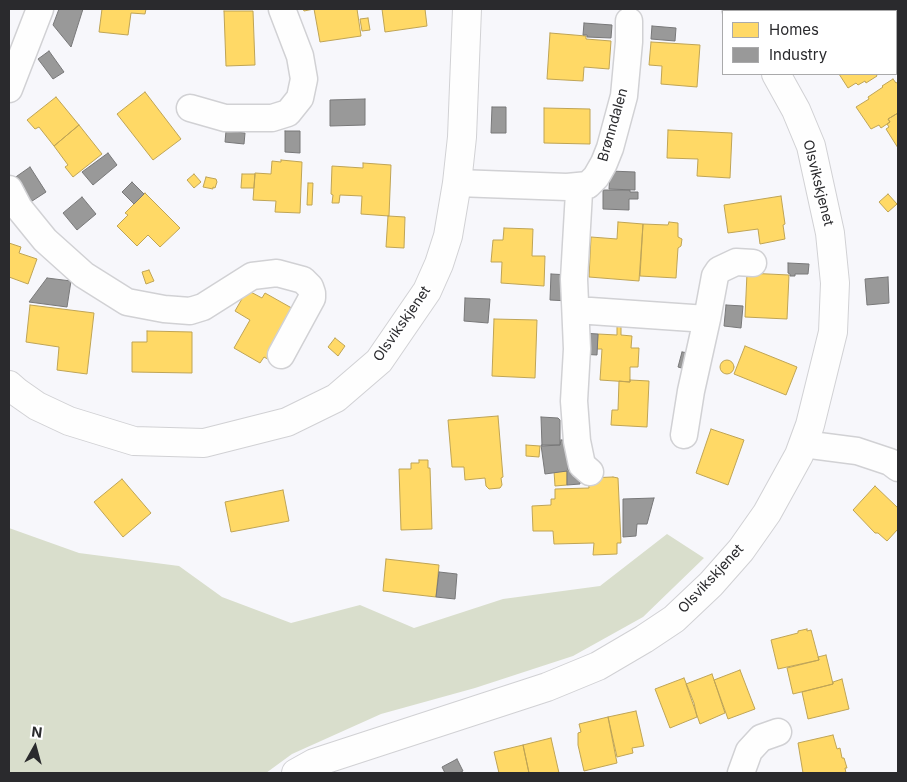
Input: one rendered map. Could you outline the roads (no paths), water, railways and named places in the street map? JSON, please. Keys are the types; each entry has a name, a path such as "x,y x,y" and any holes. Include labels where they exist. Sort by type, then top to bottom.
{"main road":[{"name":"Olsvikskjenet","path":"9,385 37,406 69,421 134,441 204,443 287,422 336,398 379,361 427,290 439,264 448,236 462,137 466,9"},
{"name":"Olsvikskjenet","path":"296,773 314,763 548,687 598,666 674,619 711,584 741,550 767,513 799,455 810,425 833,332 835,283 830,233 811,146 796,110 777,75"}],"street":[{"path":"9,88 40,9"},
{"path":"190,108 225,118 272,118 288,112 300,98 304,78 300,56 282,9"},
{"name":"Brønndalen","path":"578,186 588,185 596,177 610,148 624,96 629,20"},
{"path":"457,183 578,186 580,192 574,279 577,349 574,401 577,441 582,465 590,472"},
{"path":"9,189 19,208 44,240 84,275 127,302 164,309 190,311 203,307 252,276 277,273 303,280 310,287 312,298 281,355"},
{"path":"684,435 691,391 715,276 719,270 736,262 753,263"},
{"path":"576,310 707,319"},
{"path":"803,444 857,451 890,462 898,468"},
{"path":"741,773 749,751 761,738 778,732"}]}
